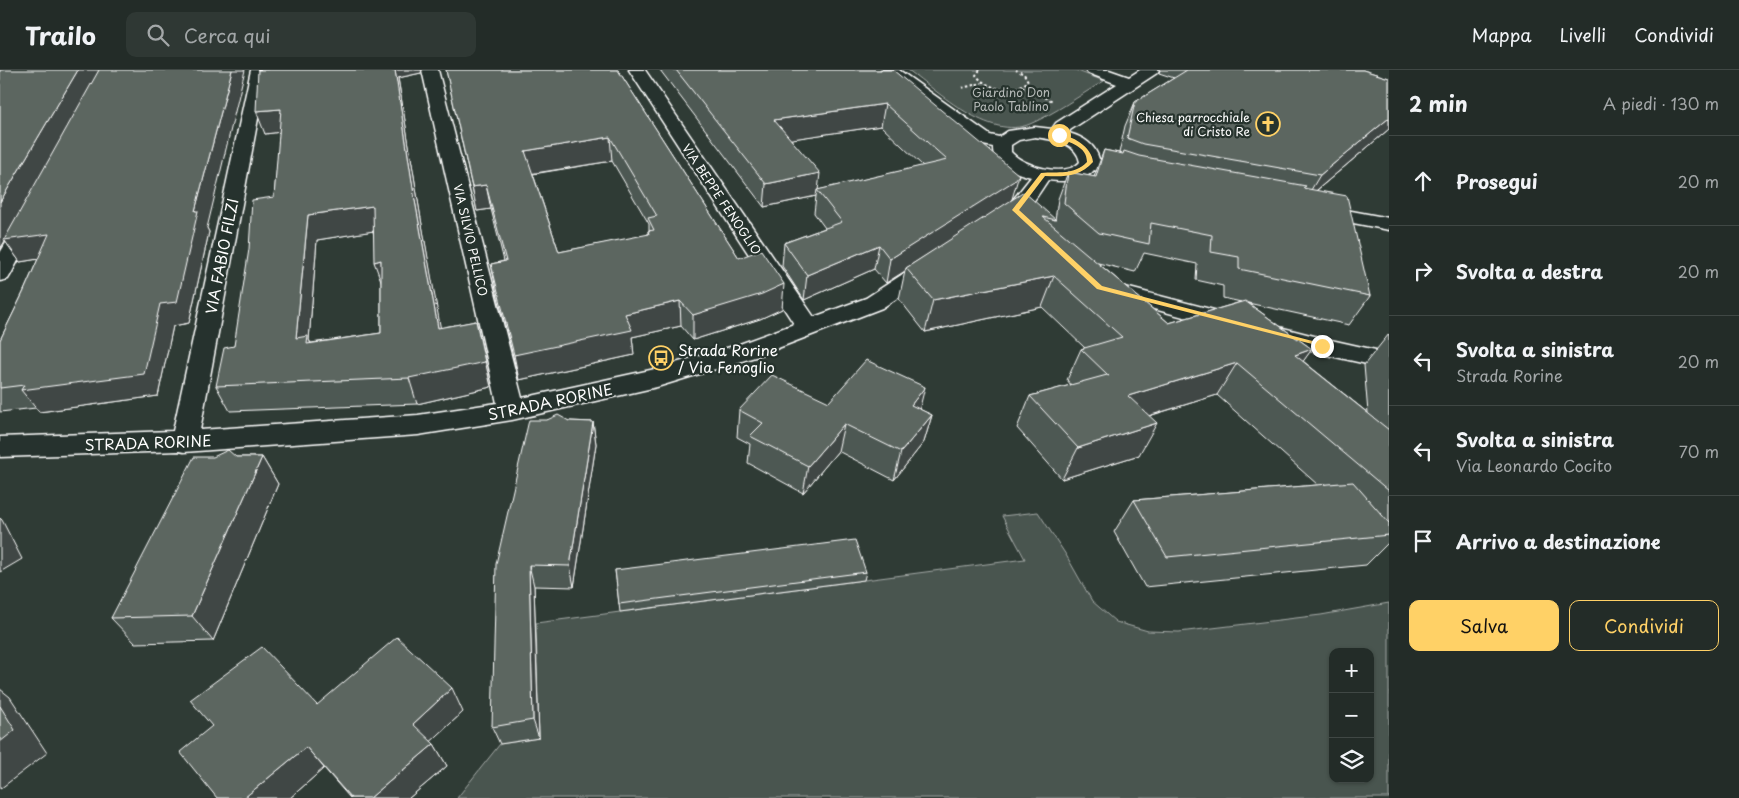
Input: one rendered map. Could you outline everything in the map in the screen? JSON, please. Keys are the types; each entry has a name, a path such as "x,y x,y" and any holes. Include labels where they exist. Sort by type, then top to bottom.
{"street":[{"name":"VIA FABIO FILZI","path":"184,442 259,70"},
{"name":"VIA SILVIO PELLICO","path":"430,70 512,410"},
{"name":"VIA BEPPE FENOGLIO","path":"637,70 808,327"},
{"path":"889,70 969,130 986,140 1002,143 1014,135 1028,133 1059,135 1084,147 1090,155 1090,162 1082,171 1065,175 1043,174 1024,169 1009,161 1002,152 1002,143"},
{"path":"1094,70 1129,83"},
{"path":"1059,135 1062,127 1151,70"},
{"path":"1090,162 1128,175 1148,179"},
{"path":"982,232 1022,217 1043,174"},
{"path":"0,274 36,206"},
{"path":"1292,206 1389,224"},
{"name":"STRADA RORINE","path":"0,447 184,442 418,425 512,410 657,378 746,350 874,303 950,253"},
{"path":"1086,274 1100,287 1322,346 1389,361"}],"path":[{"path":"980,70 976,75 978,79 990,86 1007,89 1022,87 1054,102"},
{"path":"1018,70 1024,74 1028,81 1022,87"}],"green space":[{"name":"Giardino Don Paolo Tablino","path":"908,70 1075,70 1104,81 1040,120 1014,127 998,126 965,112"},
{"path":"1038,512 1066,555 1092,601 1116,622 1148,631 1179,632 1321,615 1389,603 1389,798 457,798 500,744 539,738 536,623 1025,559 1002,516"}],"building":[{"path":"0,70 78,70 0,202"},
{"path":"99,70 232,70 195,211 198,211 177,302 160,304 144,374 21,390 24,385 0,388 0,340 49,234 4,240"},
{"path":"258,70 395,70 414,195 438,328 476,321 485,362 409,378 216,386 224,348 234,346 249,249 252,200 274,197 281,109 256,111","holes":["373,206 374,262 381,260 381,333 307,344 308,336 296,338 308,215"]},
{"path":"446,70 618,70 739,258 761,250 784,284 762,294 693,315 680,301 625,314 632,330 514,355 491,264 506,261 486,185 472,187","holes":["610,137 657,216 648,218 654,230 648,231 649,234 559,252 525,151"]},
{"path":"676,70 893,70 1019,175 1014,181 890,259 879,245 807,275 784,243 842,222 817,190 947,160 885,104 774,120 820,173 766,184"},
{"path":"1187,70 1363,70 1389,78 1389,118 1320,175 1143,144 1127,138 1135,102"},
{"path":"1104,150 1123,154 1124,151 1139,156 1306,186 1303,188 1347,196 1370,296 1239,269 1239,257 1211,252 1212,235 1151,223 1149,244 1099,233 1064,203 1068,172 1096,177"},
{"path":"1024,192 1056,220 1043,217 1169,323 1245,301 1312,349 1295,355 1389,430 1389,491 1237,363 1128,396 1157,423 1078,448 1030,396 1109,376 1081,349 1122,337 1054,276 933,300 906,268"},
{"path":"866,360 925,387 911,405 932,415 901,452 844,424 808,466 750,436 763,423 739,410 772,375 829,402"},
{"path":"558,415 569,421 593,422 570,566 529,565 533,720 492,727 496,564 529,420 547,420"},
{"path":"228,450 236,457 262,457 192,616 111,618 194,457 213,457"},
{"path":"1353,482 1389,523 1389,535 1167,557 1134,500"},
{"path":"855,540 866,572 619,604 615,570"},
{"path":"397,637 452,688 413,724 434,744 370,798 351,798 306,747 244,798 217,798 180,752 212,726 190,700 262,647 317,705"},
{"path":"0,706 15,730 0,742"}],"place":[{"name":"Chiesa parrocchiale di Cristo Re","path":"1268,124"},
{"name":"Strada Rorine / Via Fenoglio","path":"661,358"}],"route":[{"path":"1059,135 1073,140 1084,147 1090,155 1090,162 1082,171 1065,175 1043,174 1029,195 1015,210 1100,287 1322,346"}]}
